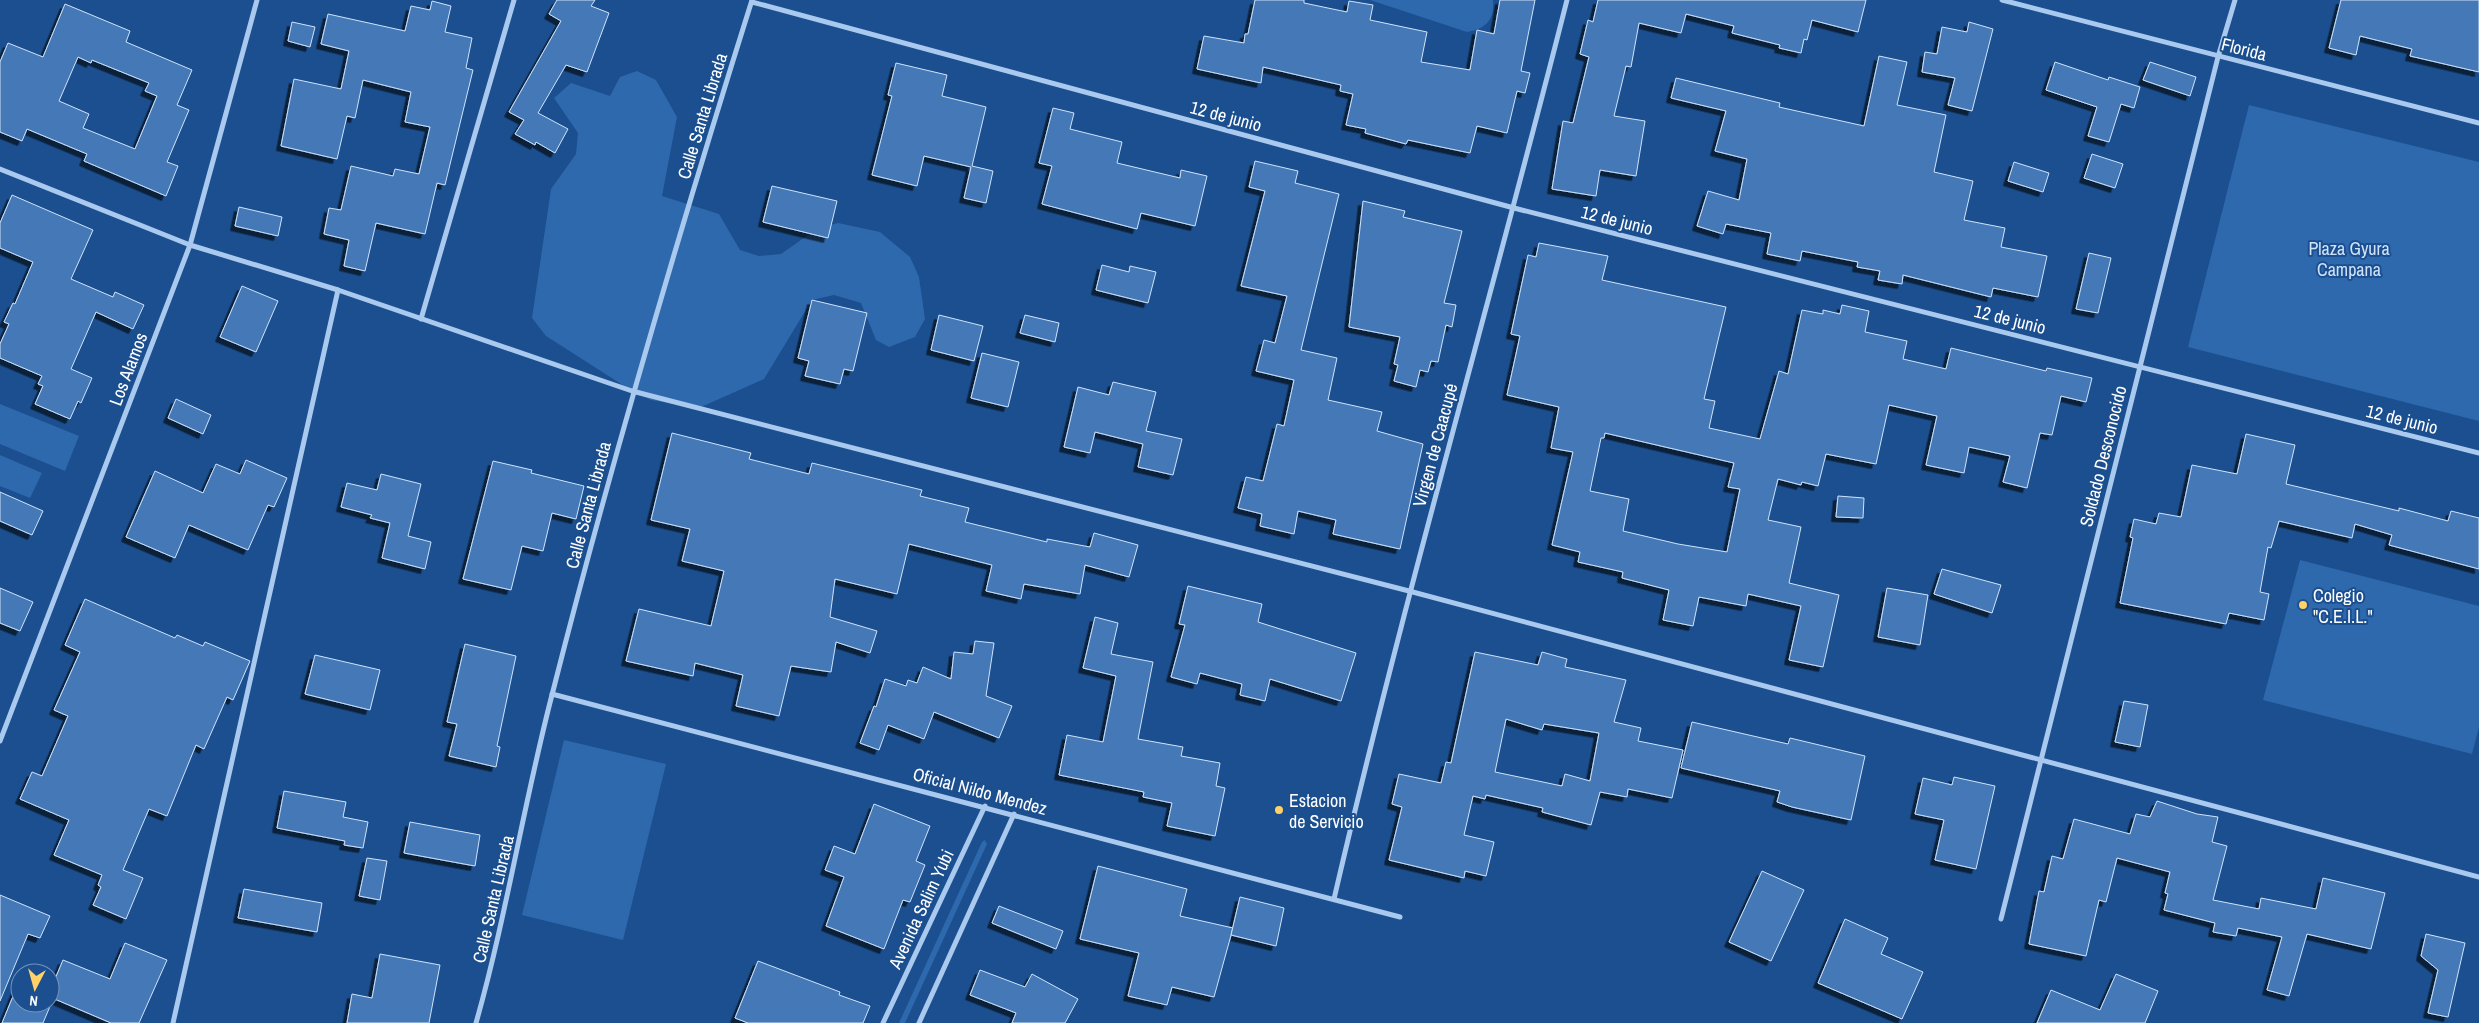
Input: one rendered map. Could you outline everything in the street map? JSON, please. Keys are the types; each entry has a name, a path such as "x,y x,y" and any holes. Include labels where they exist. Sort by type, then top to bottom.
{"street":[{"name":"Los Alamos","path":"0,740 190,245 256,0"},
{"path":"421,319 514,0"},
{"name":"Virgen de Caacupé","path":"1334,899 1409,591 1514,208 1567,0"},
{"name":"Florida","path":"2002,0 2479,123"},
{"name":"Soldado Desconocido","path":"2001,919 2218,57 2235,0"},
{"name":"12 de junio","path":"752,1 1514,208 2479,453"},
{"name":"Calle Santa Librada","path":"476,1023 492,965 552,694 632,391 752,1"},
{"path":"0,169 190,245 338,290 632,391 1409,591 2479,877"},
{"path":"172,1023 338,290"},
{"name":"Oficial Nildo Mendez","path":"552,694 985,806 1400,917"},
{"name":"Avenida Salim Yubi","path":"883,1023 985,806"},
{"path":"918,1023 1014,814"}],"green space":[{"path":"1370,0 1493,0 1493,7 1491,18 1484,26 1467,32"},
{"path":"637,71 656,80 677,117 662,196 719,214 740,250 759,256 781,254 818,228 838,223 880,232 910,257 919,277 925,319 915,337 889,347 876,340 861,303 834,295 812,300 764,379 699,408 651,400 632,391 546,336 532,318 551,189 576,154 578,133 554,98 571,83 610,96 620,77"},
{"name":"Plaza Gyura Campana","path":"2249,105 2479,162 2479,421 2188,347"},
{"path":"0,404 79,436 65,471 0,444"},
{"path":"0,455 42,473 30,498 0,486"},
{"path":"2300,560 2479,606 2479,727 2472,754 2263,700"},
{"path":"564,740 666,764 623,940 522,915"},
{"path":"985,840 987,844 905,1023 899,1023 982,842"}],"building":[{"path":"557,0 595,0 591,6 609,13 587,72 566,65 538,113 568,129 555,153 536,142 535,145 515,134 524,120 509,112 561,21 549,14"},
{"path":"1255,0 1304,0 1304,3 1347,12 1349,1 1373,5 1370,20 1427,32 1421,62 1470,70 1477,30 1494,34 1500,0 1535,0 1521,71 1530,73 1525,93 1517,91 1507,133 1477,126 1470,153 1408,140 1406,144 1365,133 1366,129 1346,125 1353,94 1340,91 1341,85 1263,67 1261,83 1197,69 1204,36 1244,43 1245,34 1248,34"},
{"path":"1598,0 1866,0 1858,32 1812,20 1807,40 1804,39 1801,53 1779,48 1780,45 1732,33 1734,26 1686,14 1681,33 1639,23 1631,67 1626,66 1614,116 1645,121 1636,176 1600,170 1596,196 1552,189 1563,121 1573,123 1589,57 1580,54 1588,20 1593,22"},
{"path":"2341,0 2479,0 2479,72 2410,56 2412,49 2360,36 2356,55 2329,48"},
{"path":"432,1 451,6 445,32 472,38 466,68 473,70 445,185 437,183 425,234 376,223 365,271 344,266 349,240 324,234 329,208 341,210 351,166 393,176 395,169 419,174 430,127 405,122 411,92 363,80 355,118 347,116 337,159 281,146 294,79 341,89 349,51 321,44 328,14 405,31 411,6 430,10"},
{"path":"65,4 130,31 126,42 192,70 177,105 189,110 167,162 178,166 166,196 84,161 87,154 27,129 22,141 0,132 0,62 8,43 43,57","holes":["78,57 91,63 92,60 149,83 145,91 157,96 135,149 83,128 89,114 59,101"]},
{"path":"292,22 315,27 310,47 288,41"},
{"path":"1969,22 1993,29 1972,111 1948,105 1955,78 1922,72 1925,52 1937,54 1942,27 1967,32"},
{"path":"1879,56 1907,62 1897,105 1946,115 1934,172 1973,181 1964,220 2005,228 2001,247 2047,256 2038,297 1993,288 1991,297 1903,275 1902,284 1878,280 1880,271 1857,267 1858,262 1802,251 1800,261 1767,254 1771,233 1726,224 1723,234 1697,226 1708,191 1739,200 1747,159 1715,151 1726,111 1671,98 1676,78 1780,103 1779,107 1864,126"},
{"path":"2055,62 2108,80 2109,77 2140,87 2134,108 2121,104 2109,142 2088,136 2097,107 2046,90"},
{"path":"2150,62 2196,77 2190,96 2143,80"},
{"path":"896,63 947,75 942,96 986,107 972,166 993,171 986,203 964,198 971,167 924,156 917,186 872,175 892,96 888,95"},
{"path":"1053,108 1074,113 1070,129 1122,142 1117,163 1180,178 1181,170 1207,176 1195,226 1141,213 1137,229 1042,204 1052,166 1039,163"},
{"path":"2092,154 2123,164 2115,188 2084,178"},
{"path":"1255,161 1298,171 1295,183 1339,194 1301,350 1337,358 1328,400 1382,412 1377,431 1423,444 1400,549 1333,534 1336,520 1298,511 1294,534 1260,526 1262,514 1238,508 1246,477 1263,481 1277,424 1284,426 1294,380 1256,371 1264,340 1275,343 1287,296 1241,286 1265,191 1249,187"},
{"path":"2014,162 2049,173 2043,192 2008,181"},
{"path":"772,186 837,201 828,238 763,222"},
{"path":"12,195 93,230 71,279 113,297 115,292 144,305 133,329 96,312 71,369 92,378 81,403 78,401 70,419 35,404 43,386 38,384 42,376 0,358 0,344 9,324 4,322 13,303 15,304 33,262 0,248 0,223"},
{"path":"1363,201 1405,211 1403,217 1462,231 1444,303 1456,305 1452,327 1446,325 1438,362 1431,361 1428,372 1420,370 1416,387 1394,381 1398,365 1394,364 1400,337 1349,327"},
{"path":"239,207 282,217 278,236 235,226"},
{"path":"1539,243 1608,256 1602,280 1726,307 1704,399 1715,401 1709,428 1760,439 1779,371 1788,374 1802,310 1823,314 1823,310 1840,314 1842,305 1869,311 1865,332 1907,341 1903,359 1946,369 1951,348 2046,371 2047,368 2092,378 2086,402 2061,396 2052,435 2040,433 2027,488 2003,482 2010,456 1969,447 1964,473 1926,465 1937,416 1889,405 1876,464 1826,454 1818,486 1802,482 1801,485 1778,479 1768,520 1801,527 1789,583 1839,595 1823,667 1789,660 1801,606 1748,594 1746,606 1699,597 1693,626 1663,620 1669,590 1622,578 1623,572 1578,562 1580,552 1552,545 1573,452 1551,448 1559,407 1507,395 1520,336 1511,334 1528,255 1536,257","holes":["1605,433 1734,463 1728,487 1740,489 1727,552 1678,544 1623,531 1629,499 1590,491 1601,438 1604,438"]},
{"path":"2089,253 2111,258 2098,313 2076,309"},
{"path":"1102,265 1129,272 1130,266 1156,272 1148,303 1096,290"},
{"path":"242,286 278,301 256,352 220,337"},
{"path":"812,300 867,313 853,371 844,369 840,384 805,376 809,361 798,358"},
{"path":"939,315 983,326 974,361 931,350"},
{"path":"1025,315 1059,323 1055,342 1020,333"},
{"path":"982,353 1019,362 1008,407 971,398"},
{"path":"1113,382 1156,392 1146,431 1182,439 1173,475 1138,467 1143,444 1095,432 1090,453 1064,447 1078,387 1109,395"},
{"path":"176,399 211,415 203,434 168,418"},
{"path":"672,433 751,453 749,459 809,474 812,463 922,490 920,496 969,508 965,522 1047,542 1047,539 1090,547 1094,533 1138,545 1129,577 1085,565 1080,594 1024,584 1021,599 986,591 992,565 909,544 897,594 835,579 830,617 877,631 870,653 836,642 831,672 791,666 779,716 736,706 743,675 695,663 693,676 626,661 639,609 711,626 724,571 682,561 690,529 651,520"},
{"path":"2246,434 2295,445 2286,484 2399,511 2399,508 2448,521 2451,511 2479,518 2479,569 2389,545 2392,535 2355,524 2352,538 2279,521 2271,548 2268,547 2260,592 2269,594 2264,620 2229,613 2226,624 2120,603 2133,538 2130,537 2134,519 2156,524 2159,513 2181,517 2192,465 2237,474"},
{"path":"246,460 287,478 274,507 268,505 248,550 189,525 175,558 126,537 155,471 203,493 216,464 240,474"},
{"path":"493,461 532,470 531,473 584,486 576,519 552,513 543,551 522,546 511,590 463,579"},
{"path":"381,474 421,484 408,536 431,542 425,569 382,558 390,523 370,518 372,515 341,507 347,483 377,490"},
{"path":"0,492 43,511 32,535 0,521"},
{"path":"1838,496 1864,498 1863,518 1836,517"},
{"path":"1942,569 2001,585 1992,613 1934,594"},
{"path":"1188,586 1262,604 1258,622 1356,653 1341,701 1270,679 1265,701 1240,695 1242,684 1200,673 1197,684 1171,677 1185,625 1179,624"},
{"path":"0,588 33,602 20,631 0,623"},
{"path":"1887,588 1928,595 1920,645 1878,637"},
{"path":"85,599 175,638 177,635 203,646 205,642 250,661 233,700 227,697 204,749 196,745 167,816 149,809 123,870 143,878 126,919 93,905 101,887 98,885 102,875 54,855 69,820 20,799 32,772 42,776 68,716 54,710 80,652 65,645"},
{"path":"1095,617 1118,623 1111,654 1153,662 1138,739 1183,747 1181,756 1220,763 1216,786 1225,788 1215,836 1167,826 1172,803 1143,797 1144,792 1059,775 1067,735 1103,742 1116,676 1083,668"},
{"path":"975,641 994,643 986,696 1012,706 999,738 934,712 924,739 888,725 879,750 860,743 874,706 876,707 885,679 906,686 908,680 917,683 923,667 951,679 954,652 973,654"},
{"path":"465,644 516,656 497,746 500,747 496,767 449,756 457,724 447,722"},
{"path":"1475,652 1538,665 1542,652 1567,659 1565,667 1626,680 1614,722 1641,728 1638,741 1683,750 1672,798 1628,789 1627,797 1600,792 1591,825 1542,812 1543,808 1486,795 1485,799 1473,796 1464,835 1494,842 1486,876 1465,871 1464,878 1389,860 1402,807 1392,804 1399,774 1441,783 1446,762 1451,763","holes":["1506,719 1542,730 1544,724 1599,733 1590,781 1565,774 1562,786 1495,772"]},
{"path":"315,655 380,670 370,710 305,694"},
{"path":"2124,701 2148,705 2140,747 2115,742"},
{"path":"1692,722 1788,744 1790,738 1865,756 1851,820 1777,802 1780,791 1681,768"},
{"path":"1954,777 1995,786 1976,869 1935,860 1944,820 1915,814 1923,778 1952,785"},
{"path":"284,791 346,802 343,817 368,822 363,848 344,845 345,841 277,828"},
{"path":"2157,801 2197,814 2218,817 2212,842 2227,846 2213,900 2259,909 2261,898 2316,909 2323,878 2385,893 2371,949 2307,934 2289,996 2267,990 2282,937 2238,928 2236,936 2213,932 2215,923 2164,910 2168,894 2165,893 2170,872 2117,858 2106,902 2099,900 2086,956 2029,944 2039,891 2044,892 2052,856 2063,859 2074,819 2130,834 2136,814 2150,817"},
{"path":"874,804 930,826 916,861 925,865 910,902 903,900 884,949 826,926 844,877 825,870 834,846 855,854"},
{"path":"410,822 480,835 475,866 404,853"},
{"path":"367,858 387,861 380,900 359,896"},
{"path":"1098,866 1187,889 1180,916 1233,928 1214,997 1172,987 1167,1005 1128,996 1139,953 1080,939"},
{"path":"1762,871 1804,890 1771,961 1729,942"},
{"path":"244,889 322,903 317,932 238,918"},
{"path":"0,895 50,916 40,938 28,934 16,963 10,963 10,977 0,1001"},
{"path":"1240,897 1284,908 1276,946 1231,935"},
{"path":"999,906 1063,931 1056,949 992,923"},
{"path":"1845,919 1888,938 1881,954 1923,972 1902,1019 1818,983"},
{"path":"2426,934 2465,943 2448,1017 2428,1013 2438,970 2421,956"},
{"path":"125,943 167,960 139,1023 111,1023 60,1001 60,967 63,960 110,979"},
{"path":"380,954 440,965 429,1023 347,1023 352,994 372,998"},
{"path":"758,961 840,992 839,995 870,1006 863,1023 748,1023 735,1018"},
{"path":"980,970 1025,987 1032,974 1078,999 1065,1023 1012,1023 1016,1013 970,995"},
{"path":"2116,974 2158,991 2145,1023 2037,1023 2051,990 2100,1010"},
{"path":"10,1004 10,1013 47,1013 43,1023 2,1023"}],"place":[{"name":"Colegio \"C.E.I.L.\"","path":"2303,605"},
{"name":"Estacion de Servicio","path":"1279,810"}]}
